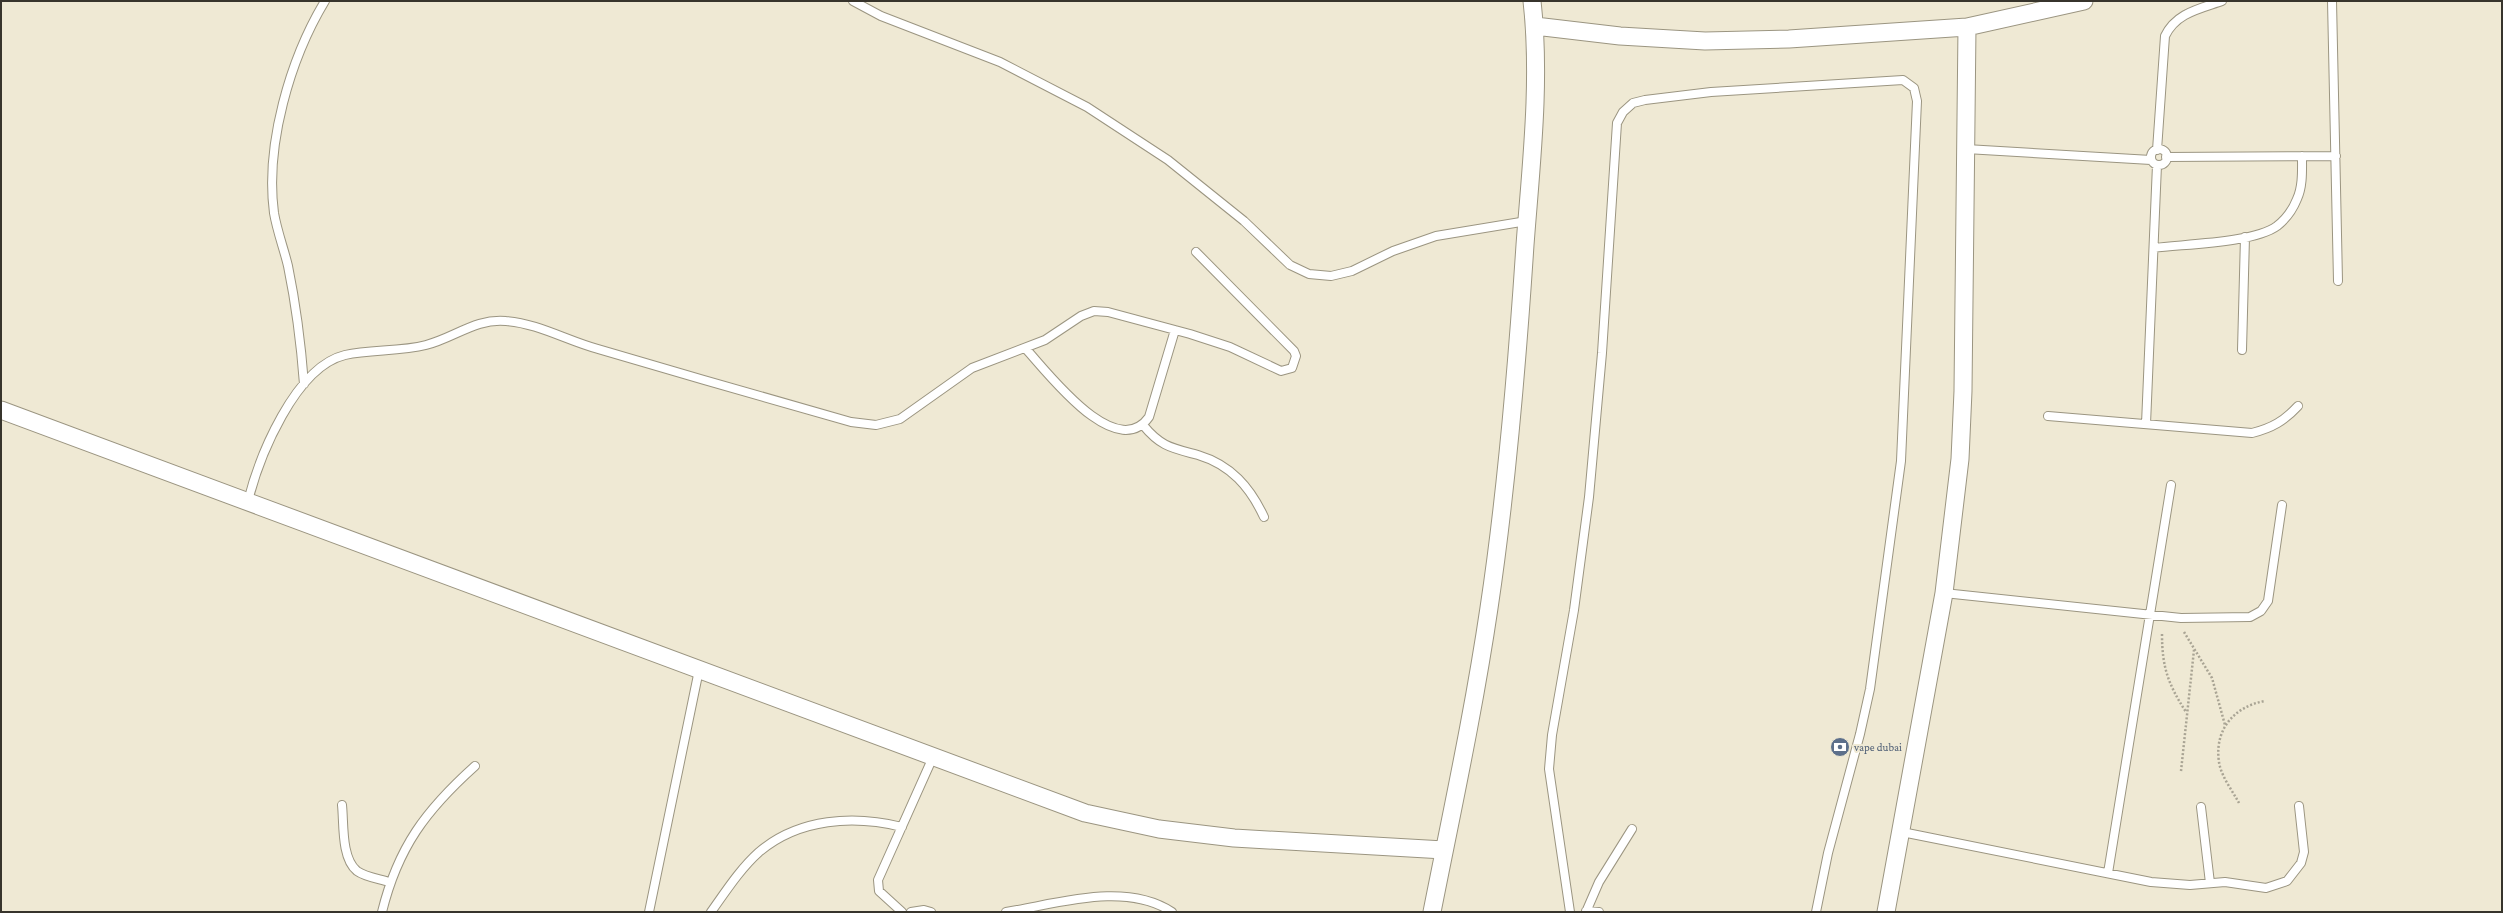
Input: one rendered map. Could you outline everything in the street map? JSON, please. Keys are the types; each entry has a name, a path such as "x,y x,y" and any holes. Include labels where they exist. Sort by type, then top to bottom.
{"street":[{"path":"1432,912 1469,732 1506,485 1517,368 1533,120 1535,26 1532,1"},
{"path":"1535,26 1620,36 1705,41 1875,35 1967,27 2084,1"},
{"path":"1886,912 1902,832 1944,593 1953,526 1962,414 1967,27"},
{"path":"1,410 1085,813 1159,829 1234,838 1444,850"}],"lane":[{"path":"304,384 294,297 274,214 273,175 277,130 287,89 307,33 324,1"},
{"path":"853,1 881,16 1000,62 1087,107 1168,160 1244,221 1290,265 1309,274 1331,276 1352,271 1393,251 1436,236 1527,221"},
{"path":"2157,150 2165,36 2170,26 2183,15 2222,1"},
{"path":"2332,1 2338,282"},
{"path":"1570,912 1549,769 1552,735 1575,603 1589,498 1602,353 1617,123 1623,112 1633,103 1645,100 1711,92 1903,80 1914,88 1917,101 1900,461 1870,690 1860,734 1828,853 1816,912"},
{"path":"1966,150 2154,162 2165,161 2166,157"},
{"path":"2146,424 2154,248 2153,151 2164,151 2166,157"},
{"path":"2154,248 2262,234 2277,226 2289,214 2298,198 2302,156"},
{"path":"2166,157 2336,156"},
{"path":"2242,350 2245,237"},
{"path":"248,501 255,473 271,436 304,384 322,367 332,360 345,355 424,346 449,338 471,326 489,320 508,321 595,349 851,422 876,425 900,419 972,368 1002,355 1026,349 1046,340 1081,316 1094,311 1108,312 1230,347 1281,372 1287,372 1296,363 1294,351 1196,252"},
{"path":"1026,349 1071,398 1098,421 1124,431 1134,430 1143,425 1152,407 1175,330"},
{"path":"2048,416 2252,433 2270,429 2286,420 2298,406"},
{"path":"1143,425 1163,445 1220,464 1239,478 1254,496 1264,517"},
{"path":"2108,873 2171,484"},
{"path":"1944,593 2150,613 2180,618 2238,619 2250,617 2261,611 2268,601 2282,505"},
{"path":"649,912 699,670"},
{"path":"902,912 895,903 883,895 877,886 878,880 933,757"},
{"path":"382,912 389,882 404,848 424,818 448,790 475,766"},
{"path":"342,805 347,854 350,864 358,871 389,882"},
{"path":"1902,832 2171,885 2240,883 2266,888 2287,881 2301,863 2304,852 2299,806"},
{"path":"2201,807 2210,883"},
{"path":"711,912 732,881 760,852 796,831 835,820 876,820 902,827"},
{"path":"1599,912 1586,911 1603,875 1632,829"},
{"path":"1006,912 1097,897 1123,897 1147,901 1172,912"},
{"path":"911,912 924,910 931,912"}],"path":[{"path":"2162,615 2164,668 2169,684 2186,712"},
{"path":"2180,618 2183,631 2212,678 2225,725"},
{"path":"2181,771 2186,712 2194,650"},
{"path":"2239,803 2219,762 2220,738 2225,725 2242,708 2265,701"}],"place":[{"name":"vape dubai","path":"1840,747"}]}
